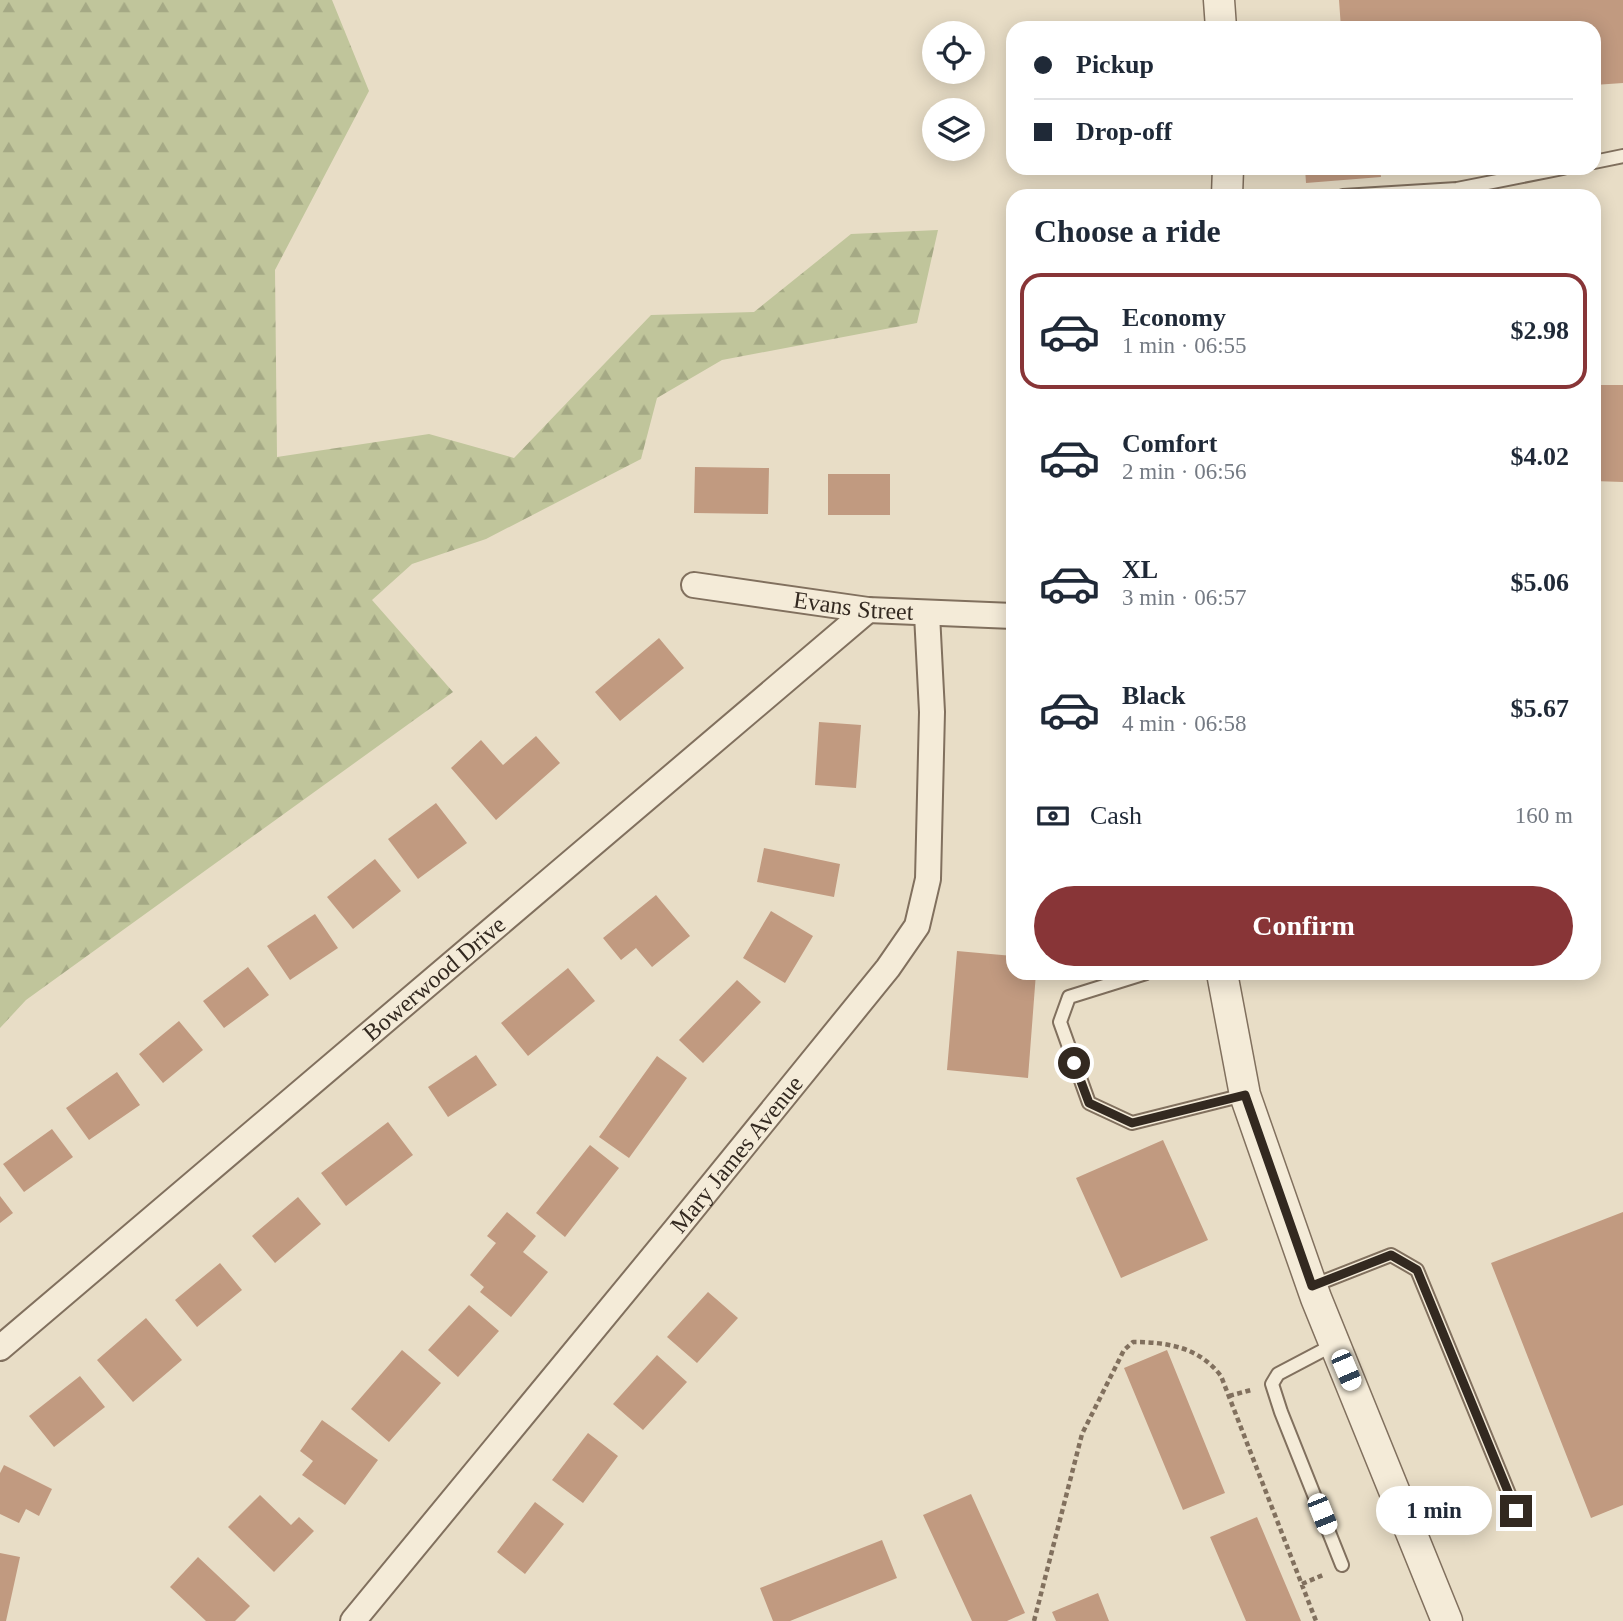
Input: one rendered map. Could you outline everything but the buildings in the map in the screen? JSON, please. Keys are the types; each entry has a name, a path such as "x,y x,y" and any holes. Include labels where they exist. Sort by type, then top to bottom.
{"street":[{"path":"1219,0 1220,21"},
{"name":"Evans Street","path":"694,585 869,610 1006,616"},
{"name":"Bowerwood Drive","path":"0,1348 869,610"},
{"name":"Mary James Avenue","path":"353,1621 685,1219 888,968 917,926 928,879 932,712 928,614"},
{"path":"1223,980 1245,1095 1312,1286 1447,1621"}],"lane":[{"path":"1601,161 1623,156"},
{"path":"1457,189 1528,175"},
{"path":"1124,980 1069,997 1060,1022 1089,1103 1132,1123 1245,1095"},
{"path":"1312,1286 1391,1255 1417,1270 1516,1511"},
{"path":"1335,1344 1278,1374 1272,1384 1342,1565"}],"path":[{"path":"1034,1621 1082,1434 1124,1350 1132,1342 1160,1342 1185,1349 1210,1362 1221,1376 1316,1621"}],"green space":[{"path":"0,0 332,0 369,91 275,270 277,457 429,434 514,458 651,315 754,312 851,234 938,230 917,323 722,360 657,398 641,459 486,539 412,564 372,600 453,692 26,1000 0,1028"}],"route":[{"path":"1074,1063 1089,1103 1132,1123 1245,1095 1312,1286 1391,1255 1417,1270 1516,1511"}]}
